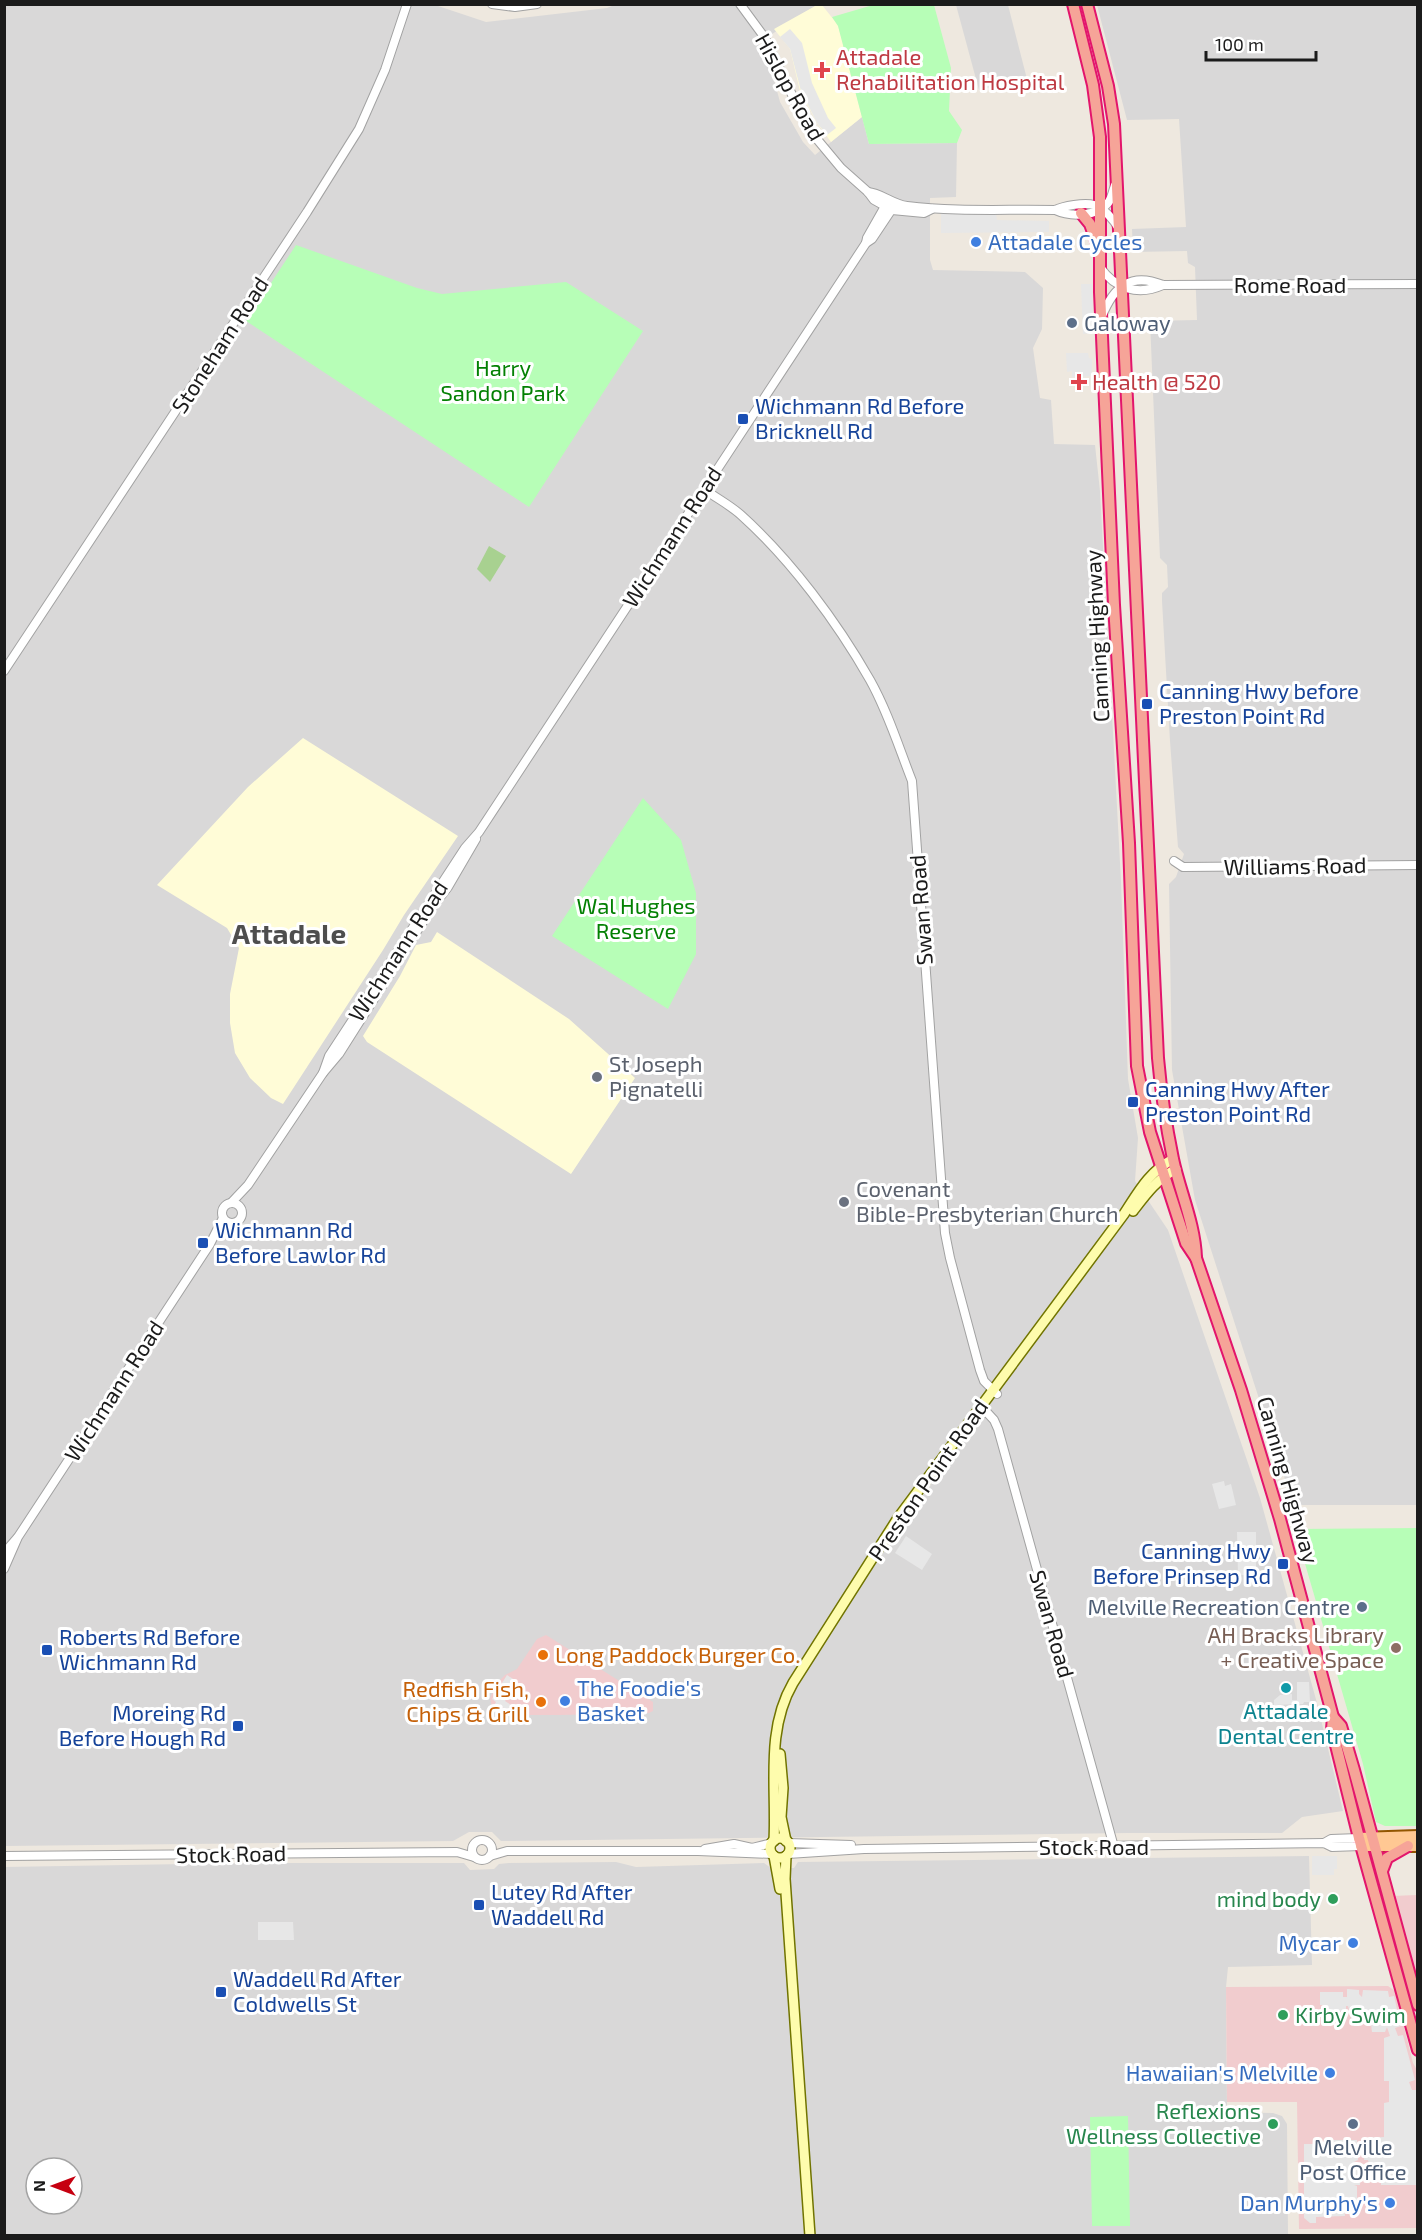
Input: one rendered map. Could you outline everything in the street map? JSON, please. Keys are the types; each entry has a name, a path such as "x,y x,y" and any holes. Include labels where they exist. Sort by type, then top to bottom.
{"highway":[{"name":"Canning Highway","path":"1073,4 1097,111 1100,137 1099,265 1113,605 1129,843 1136,1047 1143,1101 1162,1171 1186,1243 1196,1258 1242,1390 1280,1520 1333,1717 1332,1729 1360,1842 1418,2050"},
{"name":"Canning Highway","path":"1087,4 1112,110 1117,178 1157,1041 1162,1098 1174,1164 1195,1239 1196,1258"},
{"path":"1081,213 1090,225 1099,247"},
{"path":"1143,1101 1162,1098"},
{"name":"Canning Highway","path":"1333,1717 1341,1726 1418,2005"},
{"path":"1382,1872 1387,1858 1413,1846"}],"main road":[{"name":"Preston Point Road","path":"787,1842 781,1817 783,1788 780,1753 785,1717 795,1689 903,1521 994,1391 1162,1171 1174,1164"},
{"name":"Preston Point Road","path":"773,1842 775,1740 778,1717 788,1690 898,1518 983,1409"},
{"name":"Stock Road","path":"1374,1842 1418,1836"},
{"name":"Stock Road","path":"773,1842 780,1839 787,1842"},
{"path":"773,1842 770,1849 780,1879 788,1986 794,2019"},
{"path":"787,1842 790,1848 787,1855 785,1879 810,2235"},
{"name":"Stock Road","path":"1360,1842 1413,1846"},
{"name":"Stock Road","path":"773,1855 782,1858 787,1855"}],"street":[{"name":"Stoneham Road","path":"4,672 307,212 359,129 385,70 407,4"},
{"path":"492,4 515,7 537,4"},
{"name":"Hislop Road","path":"740,4 765,38 795,101 816,138 841,168 874,200 890,205"},
{"path":"890,205 924,213 932,209 1056,210 1063,214 1095,213 1108,204 1117,178"},
{"name":"Wichmann Road","path":"235,1205 323,1072 329,1056 465,848 479,832 866,243 872,239 890,205"},
{"path":"1056,210 1063,206 1094,205 1114,221 1119,230"},
{"path":"1099,265 1107,277 1122,286 1114,291 1101,318"},
{"name":"Rome Road","path":"1122,286 1128,282 1154,282 1163,285 1418,284"},
{"name":"Swan Road","path":"704,489 740,514 778,553 844,639 871,682 895,735 912,782 945,1233 980,1370 984,1381 994,1391"},
{"name":"Williams Road","path":"1174,861 1183,867 1418,865"},
{"path":"235,1205 241,1213 240,1218 231,1223 223,1218 223,1209 235,1205"},
{"name":"Wichmann Road","path":"4,1569 18,1538 210,1244 223,1218"},
{"name":"Wichmann Road","path":"210,1244 231,1223"},
{"name":"Swan Road","path":"983,1409 994,1420 998,1429 1114,1847"},
{"name":"Wichmann Road","path":"4,1553 18,1538"},
{"name":"Stock Road","path":"457,1852 482,1840 507,1851"},
{"name":"Stock Road","path":"698,1851 734,1844 752,1848 773,1842"},
{"name":"Stock Road","path":"787,1842 858,1845 864,1849"},
{"name":"Stock Road","path":"787,1855 864,1849 1324,1843 1332,1847 1360,1842"},
{"path":"473,1845 474,1857"},
{"path":"490,1856 491,1845"},
{"name":"Stock Road","path":"4,1857 457,1852 483,1860 507,1851 698,1851 773,1855"}],"shaded area":[{"path":"432,4 486,22 607,8 617,4 817,5 758,43 768,57 780,102 803,142 815,155 862,117 869,144 957,143 956,197 930,198 930,260 933,270 1025,272 1043,288 1042,329 1033,348 1040,398 1051,400 1054,444 1095,445 1100,491 1121,881 1128,1079 1138,1138 1135,1181 1168,1230 1260,1498 1317,1703 1343,1811 1302,1817 1282,1833 501,1841 492,1832 469,1832 453,1841 5,1846 4,5"},
{"name":"Attadale Rehabilitation Hospital","path":"817,5 822,5 838,25 862,117 831,142 817,123 800,91 790,49 774,29"},
{"path":"956,5 1008,5 1027,79 979,90"},
{"path":"1097,5 1417,5 1417,1505 1298,1505 1292,1501 1195,1200 1172,1070 1169,884 1176,877 1184,854 1178,847 1170,741 1162,601 1162,593 1168,587 1167,565 1160,558 1150,321 1197,320 1195,267 1188,263 1187,251 1133,252 1132,229 1186,227 1179,119 1127,120"},
{"path":"790,29 802,43 812,83 828,118 836,128 827,135 817,123 801,91 790,49 780,37"},
{"path":"941,214 996,214 997,220 1049,221 1049,232 941,233"},
{"path":"1081,284 1092,284 1093,333 1083,334"},
{"path":"1066,353 1088,353 1089,358 1092,359 1092,376 1072,377 1072,371 1067,372"},
{"path":"303,738 458,836 404,915 283,1104 271,1098 250,1078 235,1053 230,1023 230,994 239,948 227,928 157,885 248,787"},
{"path":"437,932 569,1019 635,1078 571,1174 367,1042 363,1036 416,945 431,942"},
{"path":"1224,1481 1225,1486 1231,1484 1236,1505 1219,1509 1212,1484"},
{"path":"1237,1532 1256,1532 1256,1571 1252,1571 1252,1575 1238,1575"},
{"path":"906,1536 932,1554 922,1570 895,1553"},
{"path":"546,1635 653,1702 653,1711 649,1713 505,1715 494,1711 490,1698 496,1684 505,1675 517,1669 537,1639"},
{"path":"507,1675 518,1682 505,1701 511,1705 508,1710 495,1704 496,1702 492,1699"},
{"path":"1297,1682 1309,1682 1310,1702 1274,1705 1274,1700 1280,1695 1292,1694 1292,1700 1297,1700"},
{"path":"1309,1856 1312,1965 1228,1967 1226,1987 1227,2112 1273,2113 1282,2116 1287,2124 1288,2235 5,2235 4,1867 247,1863 464,1863 470,1870 494,1869 499,1864 509,1863 616,1862 636,1867 764,1863 771,1868 794,1868 798,1862"},
{"path":"1312,1856 1337,1856 1337,1869 1334,1869 1334,1875 1312,1875"},
{"path":"1417,1895 1417,1988 1392,1896"},
{"path":"258,1922 293,1922 294,1940 258,1940"},
{"path":"1388,1986 1398,1993 1404,2027 1413,2063 1417,2070 1417,2228 1299,2229 1297,2102 1227,2102 1226,1987"},
{"path":"1347,1989 1359,1990 1362,1997 1363,1990 1388,1991 1389,1997 1394,1996 1401,2026 1395,2028 1398,2036 1403,2035 1415,2080 1409,2082 1412,2090 1417,2090 1417,2185 1381,2185 1381,2180 1363,2179 1363,2164 1369,2164 1368,2160 1364,2160 1364,2141 1366,2138 1384,2137 1384,2103 1389,2102 1389,2081 1384,2081 1384,2038 1390,2036 1387,2027 1385,2032 1372,2032 1371,2024 1356,2024 1352,2021 1348,2006 1346,2006 1346,2011 1325,2012 1325,2005 1320,2005 1320,1992 1343,1992 1343,1997 1347,1997"},
{"path":"1332,2140 1357,2140 1357,2151 1354,2152 1358,2154 1358,2160 1354,2162 1359,2163 1360,2185 1354,2185 1357,2186 1357,2201 1347,2203 1347,2198 1343,2198 1345,2216 1316,2217 1316,2223 1310,2223 1304,2218 1304,2144 1325,2144 1325,2141 1331,2143"}],"green space":[{"path":"873,5 934,5 951,68 949,111 962,130 957,143 869,144 838,26 832,17"},
{"name":"Harry Sandon Park","path":"296,245 417,288 442,294 566,282 643,331 529,507 246,321"},
{"path":"489,546 506,556 490,582 477,569"},
{"name":"Wal Hughes Reserve","path":"643,798 681,840 696,893 696,954 668,1009 552,936"},
{"path":"1417,1528 1417,1826 1385,1826 1376,1822 1363,1764 1295,1529"},
{"path":"1128,2116 1130,2226 1092,2226 1090,2117"}],"place":[{"name":"Attadale Rehabilitation Hospital","path":"822,70"},
{"name":"Attadale Cycles","path":"976,242"},
{"name":"Galoway","path":"1072,323"},
{"name":"Health @ 520","path":"1079,382"},
{"name":"Wichmann Rd Before Bricknell Rd","path":"743,419"},
{"name":"Canning Hwy before Preston Point Rd","path":"1147,704"},
{"name":"St Joseph Pignatelli","path":"597,1077"},
{"name":"Canning Hwy After Preston Point Rd","path":"1133,1102"},
{"name":"Covenant Bible-Presbyterian Church","path":"844,1202"},
{"name":"Wichmann Rd Before Lawlor Rd","path":"203,1243"},
{"name":"Canning Hwy Before Prinsep Rd","path":"1283,1564"},
{"name":"Melville Recreation Centre","path":"1362,1607"},
{"name":"AH Bracks Library + Creative Space","path":"1396,1648"},
{"name":"Roberts Rd Before Wichmann Rd","path":"47,1650"},
{"name":"Long Paddock Burger Co.","path":"543,1655"},
{"name":"Attadale Dental Centre","path":"1286,1688"},
{"name":"The Foodie's Basket","path":"565,1701"},
{"name":"Redfish Fish, Chips & Grill","path":"541,1702"},
{"name":"Moreing Rd Before Hough Rd","path":"238,1726"},
{"name":"mind body","path":"1333,1899"},
{"name":"Lutey Rd After Waddell Rd","path":"479,1905"},
{"name":"Mycar","path":"1353,1943"},
{"name":"Waddell Rd After Coldwells St","path":"221,1992"},
{"name":"Kirby Swim","path":"1283,2015"},
{"name":"Hawaiian's Melville","path":"1330,2073"},
{"name":"Reflexions Wellness Collective","path":"1273,2124"},
{"name":"Melville Post Office","path":"1353,2124"},
{"name":"Dan Murphy's","path":"1390,2203"}],"district":[{"name":"Attadale","path":"289,934"}]}
